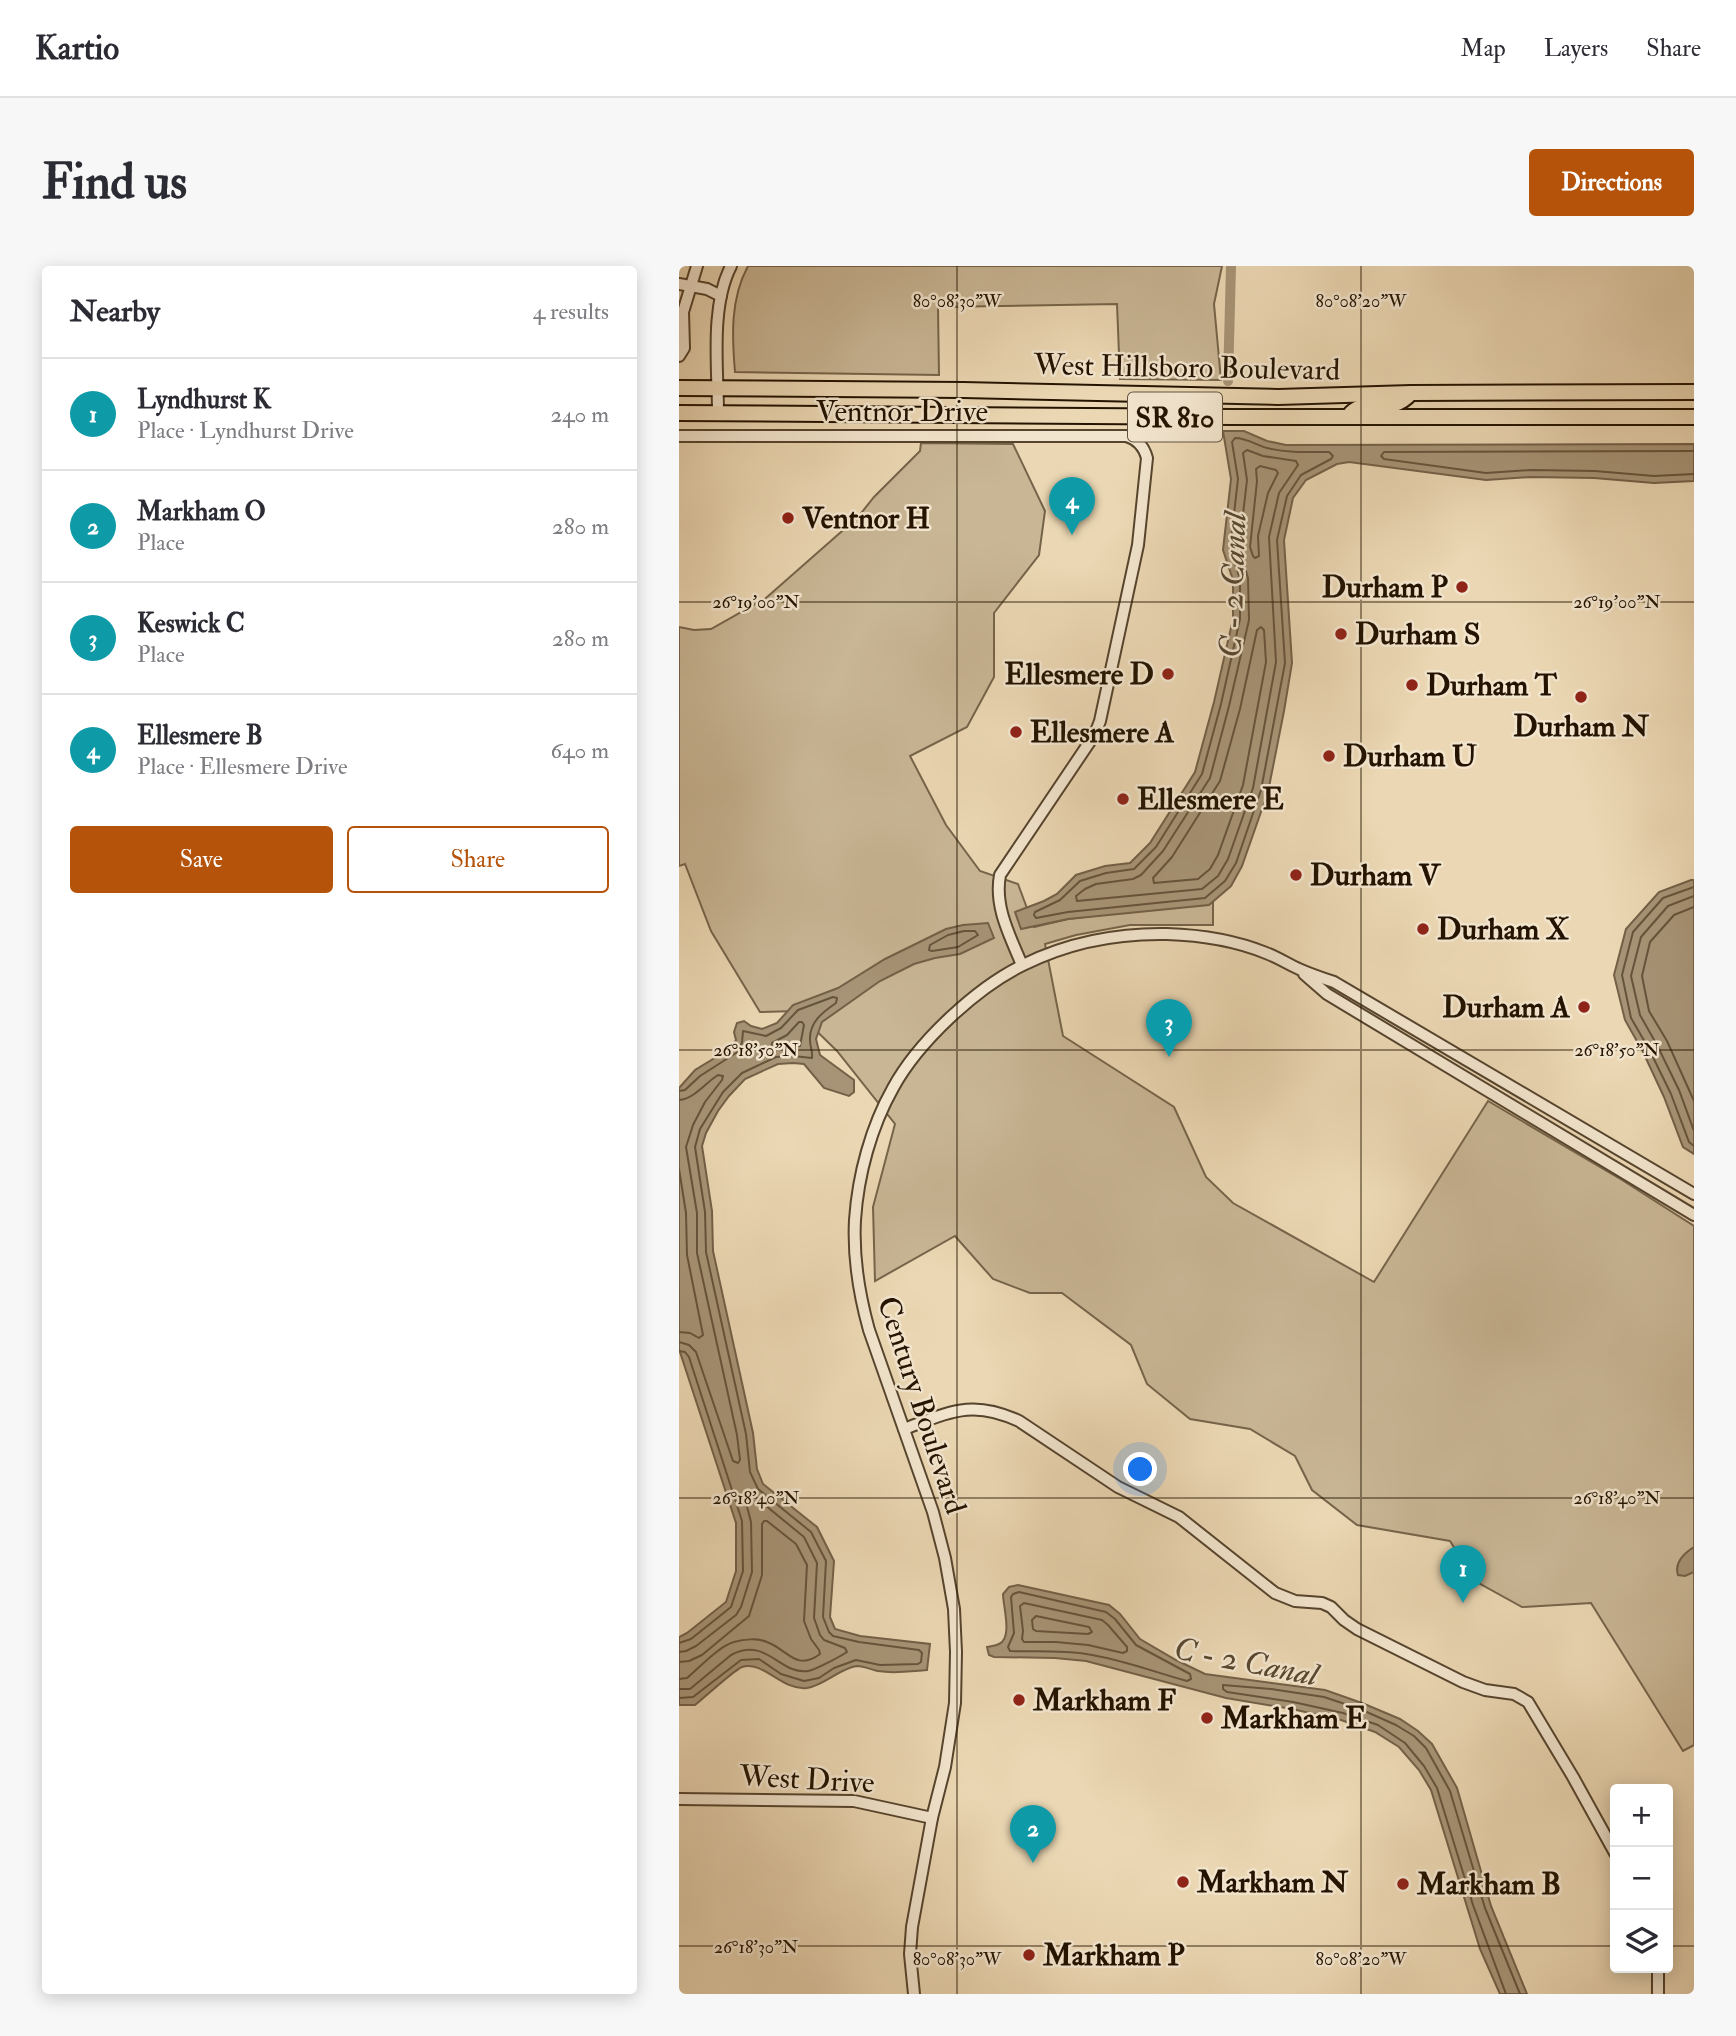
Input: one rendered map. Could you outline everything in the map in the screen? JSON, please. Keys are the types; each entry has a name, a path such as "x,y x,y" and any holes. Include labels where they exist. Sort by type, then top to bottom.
{"main road":[{"name":"West Hillsboro Boulevard","path":"679,388 963,390 1267,397 1411,393 1694,392"},
{"path":"1347,416 1357,407 1391,405 1403,401 1411,393"},
{"name":"West Hillsboro Boulevard","path":"679,413 1694,417"}],"street":[{"path":"679,356 684,348 685,285 697,266"},
{"path":"717,413 717,332 721,296 731,266"},
{"path":"685,285 707,289 721,296"},
{"name":"Ventnor Drive","path":"679,436 1126,436 1139,443 1147,458 1138,545 1100,722 1095,734 1000,875 997,890 999,907 1022,965"},
{"name":"Century Boulevard","path":"914,1994 910,1954 914,1914 953,1724 956,1652 954,1609 946,1558 933,1512 861,1300 855,1222 861,1175 884,1106 893,1086 935,1032 979,992 1022,965 1059,950 1095,940 1131,935 1166,934 1213,938 1247,946 1334,982 1694,1194"},
{"name":"Century Boulevard","path":"1300,970 1327,994 1694,1215"},
{"path":"904,1429 948,1413 968,1409 986,1409 1002,1413 1019,1421 1118,1487 1179,1517 1275,1593 1295,1601 1331,1607 1357,1629 1463,1682 1485,1690 1521,1696 1528,1702 1567,1766 1612,1847"},
{"name":"West Drive","path":"679,1799 854,1801 932,1818"},
{"path":"1658,1973 1658,1994"}],"shaded area":[{"path":"748,266 1222,266 1214,304 1221,380 1120,379 1117,304 938,307 939,375 735,372 735,305"},
{"path":"921,443 1013,444 1045,511 1039,555 994,613 994,677 967,727 910,756 946,825 980,871 1018,884 1034,927 1068,919 1213,902 1213,925 1130,925 1045,944 1063,1036 1174,1107 1206,1177 1233,1203 1374,1282 1488,1101 1694,1226 1694,1745 1683,1751 1591,1603 1522,1607 1475,1581 1450,1541 1357,1525 1312,1490 1295,1456 1250,1429 1190,1419 1147,1384 1131,1345 1062,1293 1030,1293 993,1279 955,1236 875,1281 873,1207 895,1124 837,1051 796,1011 760,1012 711,931 685,864 679,866 679,627 711,629 766,598 858,517 920,451"}],"water":[{"path":"1223,431 1244,431 1267,441 1286,445 1694,444 1694,481 1654,483 1531,477 1486,480 1349,462 1337,464 1306,480 1293,498 1284,540 1292,663 1284,711 1268,792 1242,866 1231,886 1209,905 1068,919 1021,929 1015,912 1057,894 1076,875 1105,866 1130,863 1150,843 1195,772 1233,619 1233,580 1223,550 1231,479"},
{"path":"1694,880 1694,1154 1683,1147 1664,1097 1625,1020 1614,975 1626,929 1659,892"},
{"path":"988,923 994,938 960,954 914,964 880,981 822,1022 816,1039 820,1055 854,1080 854,1092 849,1096 824,1088 804,1064 778,1064 745,1079 729,1096 706,1133 702,1146 712,1211 713,1251 753,1433 757,1469 763,1484 817,1527 834,1561 830,1617 835,1629 860,1636 930,1644 927,1670 891,1672 857,1666 820,1684 798,1688 757,1668 742,1667 695,1705 679,1705 679,1637 726,1602 736,1571 736,1523 679,1349 679,1088 695,1070 731,1048 736,1040 734,1032 737,1023 744,1021 762,1029 777,1023 793,1005 838,988 885,959 946,929"},
{"path":"1694,1547 1694,1572 1685,1576 1678,1575 1677,1566 1681,1559"},
{"path":"1018,1585 1109,1605 1140,1639 1205,1674 1325,1690 1400,1719 1418,1731 1432,1744 1457,1788 1491,1906 1527,1994 1500,1994 1480,1949 1431,1790 1419,1770 1399,1747 1375,1732 1341,1720 1226,1698 1086,1661 989,1655 987,1647 999,1644 1006,1635 1003,1594 1009,1587"}],"waterway":[{"name":"C - 2 Canal","path":"1228,381 1231,266"}],"place":[{"name":"Ventnor H","path":"788,518"},
{"name":"Ellesmere B","path":"1072,535"},
{"name":"Durham P","path":"1462,587"},
{"name":"Durham S","path":"1341,634"},
{"name":"Ellesmere D","path":"1168,674"},
{"name":"Durham T","path":"1412,685"},
{"name":"Durham N","path":"1581,697"},
{"name":"Ellesmere A","path":"1016,732"},
{"name":"Durham U","path":"1329,756"},
{"name":"Ellesmere E","path":"1123,799"},
{"name":"Durham V","path":"1296,875"},
{"name":"Durham X","path":"1423,929"},
{"name":"Durham A","path":"1584,1007"},
{"name":"Keswick C","path":"1169,1057"},
{"name":"Lyndhurst K","path":"1463,1603"},
{"name":"Markham F","path":"1019,1700"},
{"name":"Markham E","path":"1207,1718"},
{"name":"Markham O","path":"1033,1863"},
{"name":"Markham N","path":"1183,1882"},
{"name":"Markham B","path":"1403,1884"},
{"name":"Markham P","path":"1029,1955"}]}
